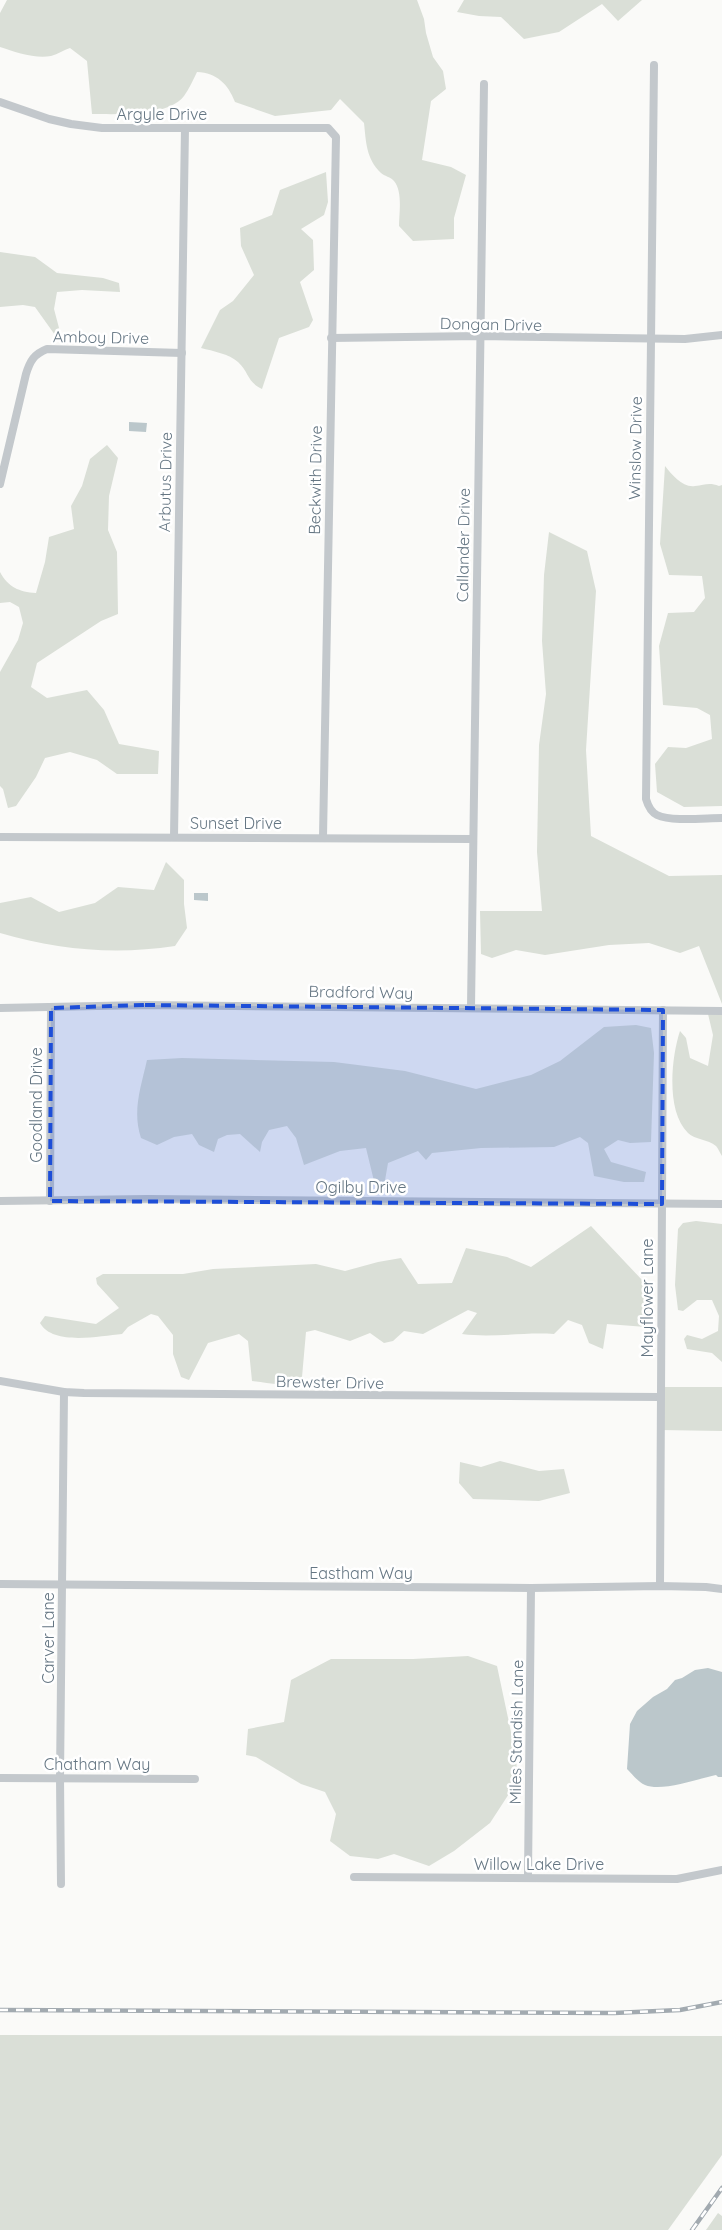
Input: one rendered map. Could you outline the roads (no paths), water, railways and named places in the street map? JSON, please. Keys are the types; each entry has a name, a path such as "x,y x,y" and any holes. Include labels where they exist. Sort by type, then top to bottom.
{"street":[{"name":"Winslow Drive","path":"654,65 646,799 650,809 657,815 669,818 722,818"},
{"name":"Callander Drive","path":"471,1007 484,84"},
{"name":"Argyle Drive","path":"0,102 49,119 71,124 112,128 328,128"},
{"name":"Arbutus Drive","path":"174,837 185,128"},
{"name":"Beckwith Drive","path":"323,837 331,338 337,143 336,137 328,128"},
{"name":"Dongan Drive","path":"331,338 480,336 685,339 722,335"},
{"name":"Amboy Drive","path":"0,484 26,374 30,361 36,355 47,349 182,353"},
{"name":"Sunset Drive","path":"0,836 472,839"},
{"name":"Bradford Way","path":"0,1008 145,1005 722,1011"},
{"name":"Goodland Drive","path":"50,1201 51,1008"},
{"name":"Mayflower Lane","path":"660,1586 663,1010"},
{"name":"Ogilby Drive","path":"0,1201 148,1199 722,1204"},
{"name":"Brewster Drive","path":"0,1381 64,1392 474,1397 660,1397"},
{"name":"Carver Lane","path":"61,1884 60,1778 64,1392"},
{"name":"Eastham Way","path":"0,1584 531,1588 660,1586 706,1587 722,1590"},
{"name":"Miles Standish Lane","path":"528,1876 531,1588"},
{"name":"Chatham Way","path":"0,1778 195,1779"},
{"name":"Willow Lake Drive","path":"354,1877 528,1876 677,1879 722,1870"}],"railway":[{"path":"0,2010 614,2013 680,2010 722,2002"},
{"path":"692,2230 722,2188"}]}
